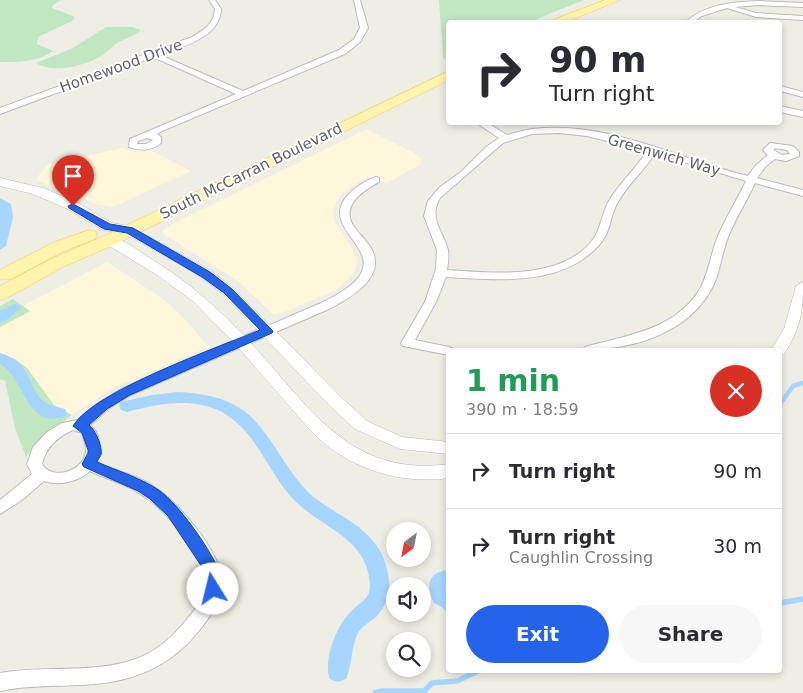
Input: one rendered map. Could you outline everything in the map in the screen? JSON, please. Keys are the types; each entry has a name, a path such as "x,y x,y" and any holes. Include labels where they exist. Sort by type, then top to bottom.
{"main road":[{"path":"548,20 598,0"},
{"path":"562,20 615,0"},
{"name":"South McCarran Boulevard","path":"0,294 109,233 446,68"},
{"name":"South McCarran Boulevard","path":"0,278 58,247 109,233 129,230 446,76"},
{"path":"0,182 30,188 57,199 109,233"}],"street":[{"name":"Homewood Drive","path":"0,111 190,41 213,25 218,9 212,0"},
{"path":"150,135 332,57 350,46 364,28 357,0"},
{"path":"692,20 708,10 728,6 795,2 803,5"},
{"path":"728,6 742,13 757,16 803,18"},
{"path":"155,55 243,94"},
{"path":"782,89 803,95"},
{"path":"782,109 803,114"},
{"path":"484,125 505,138"},
{"name":"Greenwich Way","path":"446,350 407,343 435,295 442,274 443,255 441,245 430,225 429,216 433,200 439,192 467,171 488,148 505,138 530,132 571,131 599,136 803,193"},
{"path":"442,274 493,276 531,273 551,269 581,255 597,240 610,205 638,171 652,150"},
{"path":"598,348 636,339 655,332 687,313 698,302 718,258 725,231 744,196 751,178 760,164 775,156"},
{"path":"80,426 103,406 126,392 345,296 364,278 369,257 348,226 345,219 345,209 354,194 376,180"},
{"path":"129,230 219,284 268,331 336,403 361,425 400,443 446,448"},
{"path":"109,233 198,298 242,342 322,431 345,450 369,462 398,470 419,473 446,471"},
{"path":"780,348 791,330 803,286"},
{"path":"80,426 88,430 95,454 88,464 66,478 51,479 41,475 34,465 34,460 39,448 65,427 80,426"},
{"path":"0,682 29,676 111,673 142,666 157,658 180,639 202,614 209,601 214,584 210,568 173,512 155,495 143,488 88,464"},
{"path":"0,508 41,475"}],"shaded area":[{"path":"367,129 420,157 421,164 387,183 367,177 344,192 337,201 333,212 334,221 352,248 357,260 355,270 348,280 336,290 282,313 273,314 239,282 165,235 162,231 172,224"},
{"path":"123,148 133,152 152,151 191,171 113,207 96,204 35,180 48,164"},
{"path":"107,262 160,297 181,315 209,347 115,387 72,415 54,406 27,368 15,359 0,354 0,327 30,312 23,306"}],"green space":[{"path":"0,0 61,0 53,5 52,8 75,17 72,21 38,37 37,44 53,51 47,55 28,61 0,62"},
{"path":"439,0 584,0 534,20 446,20 446,58 443,59"},
{"path":"106,27 132,27 141,30 116,44 96,59 79,65 52,68 36,63 73,48"},
{"path":"13,299 30,311 0,327 0,306"},
{"path":"0,354 15,359 27,368 54,405 72,415 42,438 26,457 15,428 5,381 0,379"}],"water":[{"path":"446,570 446,612 434,603 431,595 431,580 434,575"}],"waterway":[{"path":"0,202 7,207 6,222 0,246"},
{"path":"0,318 14,308"},
{"path":"0,358 12,364 19,372 33,399 39,406 47,411 59,413"},
{"path":"782,401 793,386 803,383"},
{"path":"127,406 165,398 191,398 215,403 227,408 248,425 302,497 312,506 347,529 367,547 374,558 378,572 379,592 373,606 356,620 351,627 343,646 338,672"},
{"path":"782,603 803,599"},
{"path":"375,693 382,691 424,691 432,683 457,681 474,673"}],"route":[{"path":"73,206 108,227 129,230 206,274 228,291 268,331 146,382 114,398 80,426 88,430 95,454 88,464 130,480 155,495 173,512 210,568 214,584 213,589"}]}
